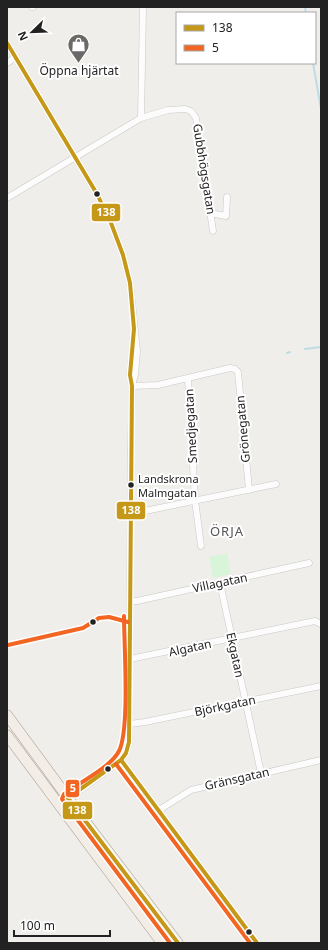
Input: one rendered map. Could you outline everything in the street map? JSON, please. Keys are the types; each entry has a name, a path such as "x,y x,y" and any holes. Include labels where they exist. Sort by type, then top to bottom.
{"main road":[{"path":"7,715 178,943"},
{"path":"7,735 162,943"}],"street":[{"path":"142,118 143,7"},
{"path":"7,43 75,157 111,223 123,255 131,290 134,329 130,375 132,386 130,512 130,724 127,749 121,760 68,798 58,803"},
{"path":"7,63 16,57"},
{"name":"Gubbhögsgatan","path":"7,198 142,118 168,110 185,109 191,111 196,118 199,127 210,213 209,224 213,231"},
{"path":"210,213 226,216 227,197"},
{"name":"Grönegatan","path":"188,378 230,368 235,368 238,372 249,490"},
{"path":"132,386 158,385 188,378"},
{"name":"Smedjegatan","path":"188,378 196,500 201,546"},
{"path":"130,512 140,512 276,484"},
{"name":"Villagatan","path":"130,601 137,601 309,563"},
{"name":"Ekgatan","path":"220,583 261,773"},
{"name":"Algatan","path":"130,659 315,621 320,623"},
{"name":"Björkgatan","path":"130,724 321,686"},
{"path":"121,760 258,943"},
{"name":"Gränsgatan","path":"159,810 191,790 321,760"}],"green space":[{"path":"227,553 231,574 213,578 209,557"}],"waterway":[{"path":"305,7 306,12"},
{"path":"313,64 321,109"},
{"path":"305,349 321,347"}],"transit line":[{"name":"138","path":"7,43 97,194 111,223 123,255 130,283 134,329 130,375 132,386 129,742 126,753 121,760 68,798 178,943"},
{"name":"5","path":"124,616 125,706 124,725 119,751 115,757 102,769 64,794 62,799 170,943"},
{"name":"5","path":"8,645 83,628 99,618 109,617 128,622"},
{"name":"138","path":"121,760 257,943"},
{"name":"5","path":"116,764 250,943"}],"place":[{"name":"Öppna hjärtat","path":"79,64"},
{"name":"Landskrona Malmgatan","path":"131,485"}],"district":[{"name":"ÖRJA","path":"227,531"}]}
